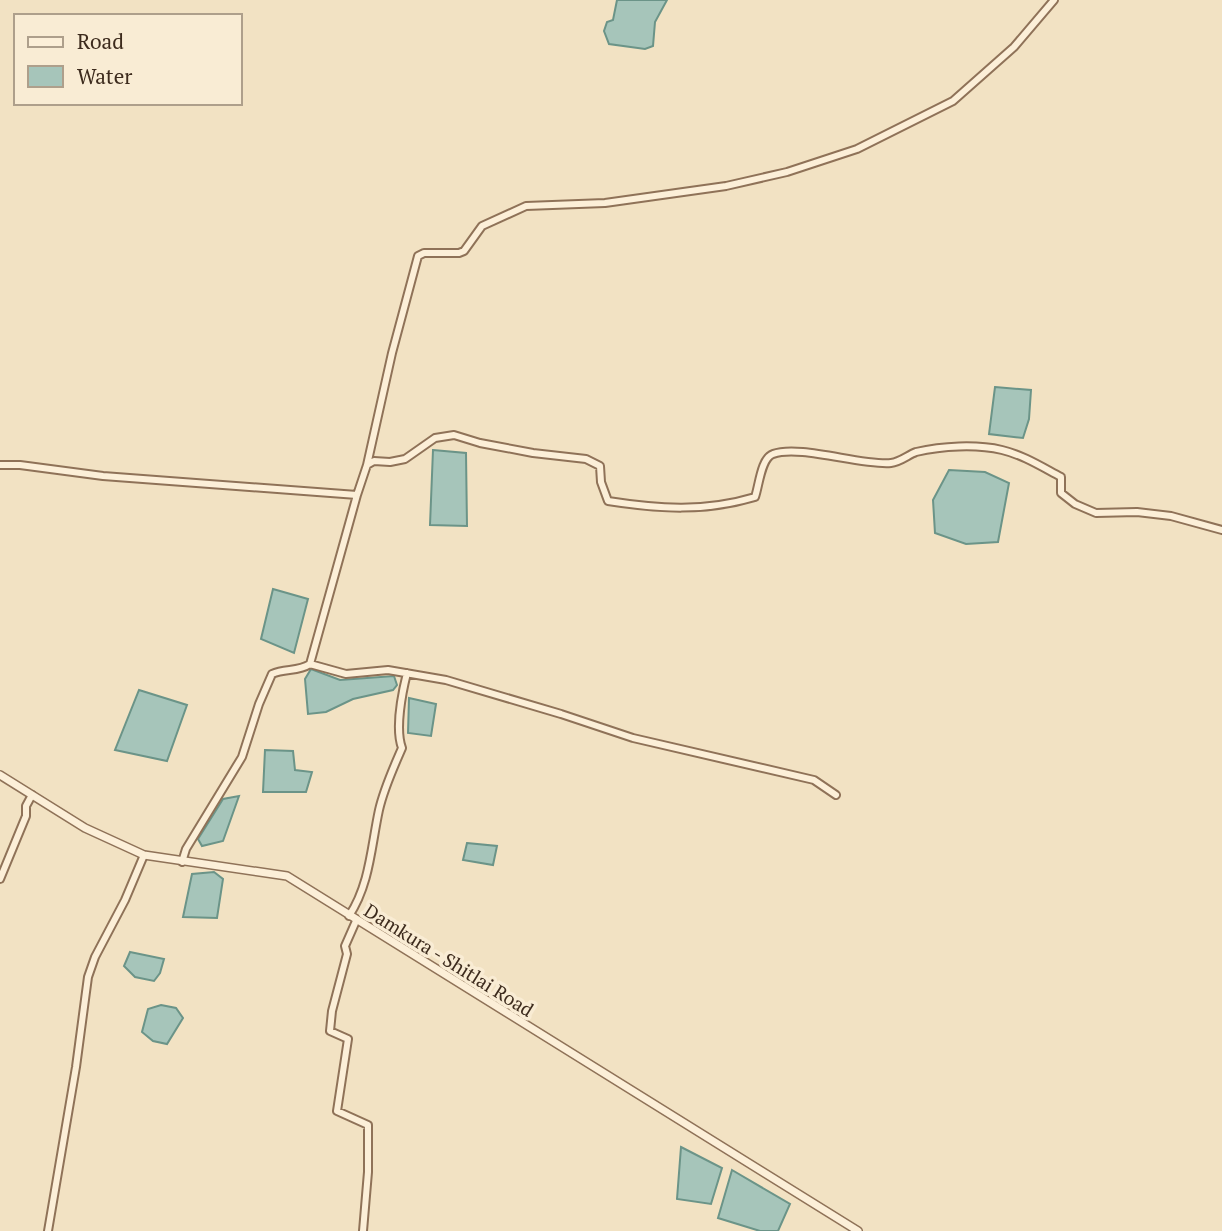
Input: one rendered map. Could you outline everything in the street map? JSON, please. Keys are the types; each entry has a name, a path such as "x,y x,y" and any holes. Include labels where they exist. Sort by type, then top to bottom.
{"street":[{"path":"182,862 186,849 242,757 272,674 282,670 301,670 310,664 367,465 392,353 418,256 424,253 464,251 482,226 526,206 605,203 726,186 787,172 858,149 953,102 1014,47 1054,0"},
{"path":"367,465 374,461 405,459 435,438 454,435 533,453 586,459 600,467 601,482 608,501 661,508 697,508 725,506 755,497 766,460 773,454 792,452 893,463 914,453 976,447 1001,449 1060,477 1061,494 1075,504 1096,513 1137,512 1171,516 1222,530"},
{"path":"0,465 20,465 103,476 357,495"},
{"path":"310,664 346,674 388,670 446,680 663,746 814,780 836,795"},
{"path":"363,1231 368,1172 368,1125 337,1111 348,1040 330,1031 332,1011 347,954 345,946 362,890 387,779 402,748 401,709 407,673"},
{"name":"Damkura - Shitlai Road","path":"0,775 85,828 144,855 286,876 858,1231"},
{"path":"0,879 32,795"},
{"path":"48,1231 76,1067 88,977 144,855"}],"water":[{"path":"617,0 667,0 655,22 653,46 645,49 609,44 604,31 607,22 613,20"},
{"path":"995,387 1031,390 1029,419 1023,438 989,434"},
{"path":"433,450 466,453 467,526 430,525"},
{"path":"949,470 985,472 1009,483 998,542 966,544 935,533 933,500"},
{"path":"273,589 308,599 294,653 261,639"},
{"path":"311,669 340,680 394,676 397,685 393,690 353,699 326,712 308,714 305,679"},
{"path":"139,690 187,705 167,761 115,750"},
{"path":"409,698 436,704 431,736 408,733"},
{"path":"265,750 293,751 295,770 312,772 306,792 263,792"},
{"path":"239,796 223,841 202,846 198,839 223,799"},
{"path":"467,843 497,846 493,865 463,860"},
{"path":"214,872 223,879 217,918 183,917 192,874"},
{"path":"130,952 164,959 160,973 154,981 135,977 124,966"},
{"path":"161,1005 176,1008 183,1018 167,1044 153,1041 142,1032 148,1009"},
{"path":"681,1147 722,1168 711,1204 677,1199"},
{"path":"732,1170 790,1204 778,1231 760,1231 718,1218"}]}
